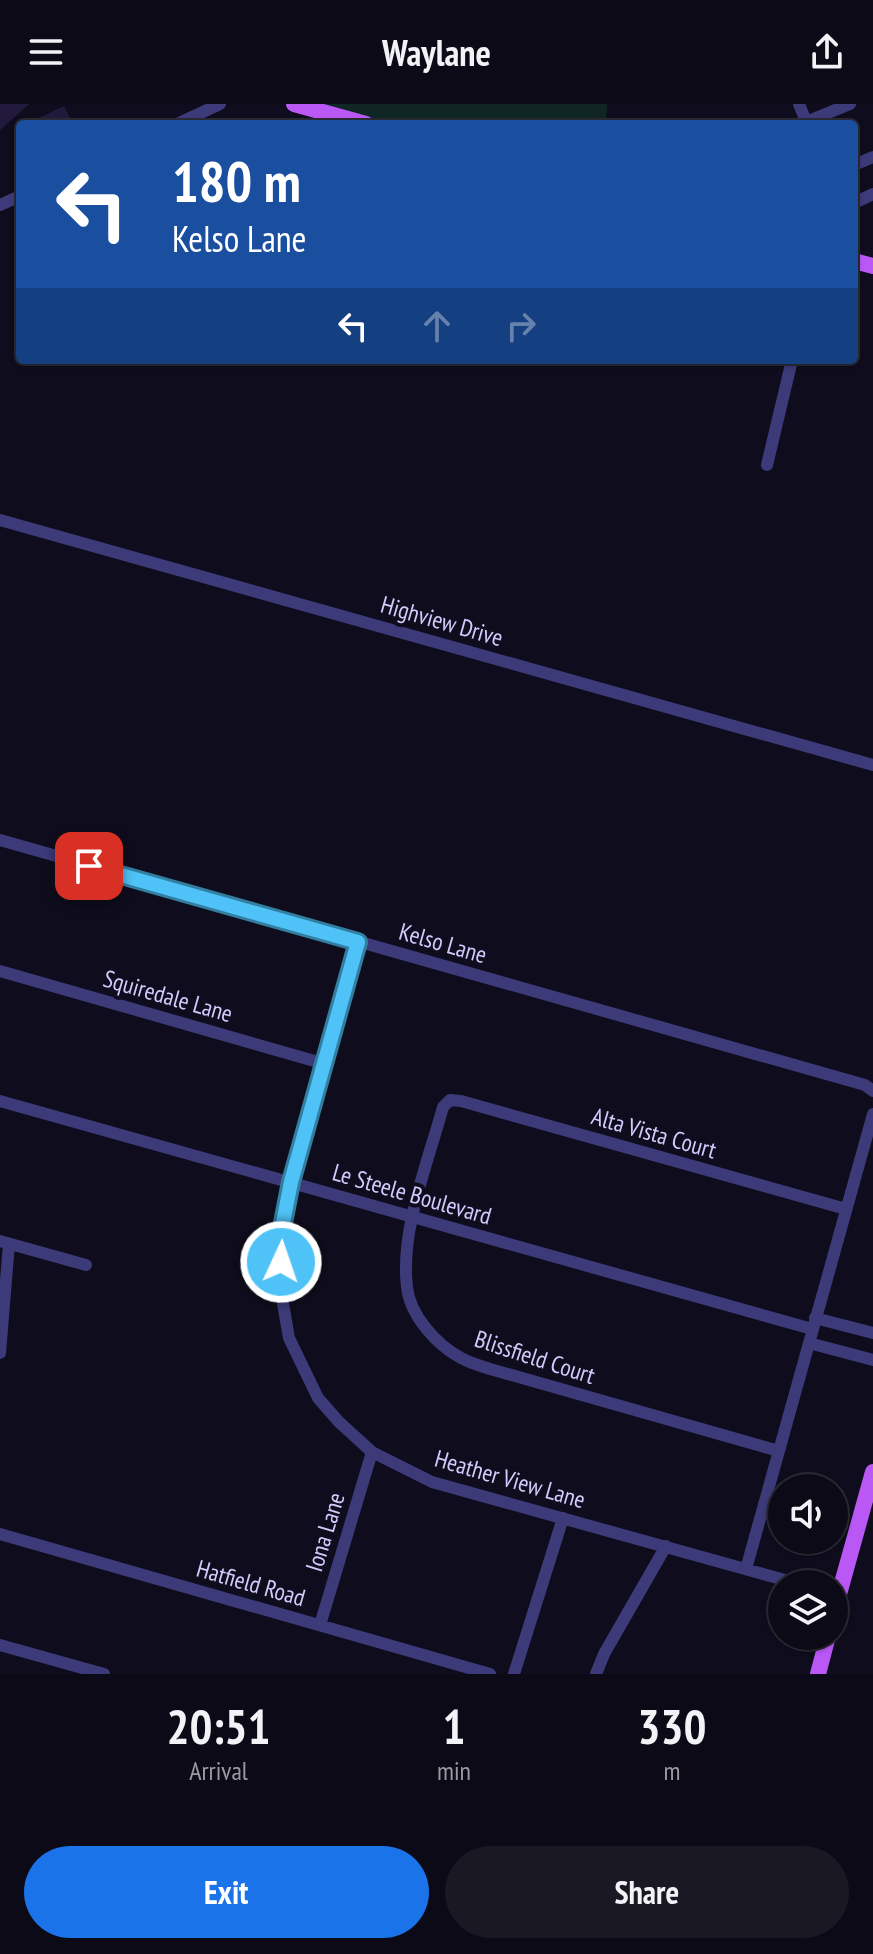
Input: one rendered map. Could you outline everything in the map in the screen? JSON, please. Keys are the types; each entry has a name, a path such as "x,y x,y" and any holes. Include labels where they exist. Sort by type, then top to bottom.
{"main road":[{"path":"294,104 352,120"},
{"path":"844,1570 873,1472"},
{"path":"818,1674 824,1650"}],"street":[{"path":"186,120 220,104"},
{"path":"814,120 850,104"},
{"path":"767,465 791,364"},
{"name":"Highview Drive","path":"0,520 873,765"},
{"name":"Kelso Lane","path":"0,840 865,1085 873,1091"},
{"name":"Heather View Lane","path":"358,942 291,1182 281,1233 281,1292 289,1338 318,1398 372,1452 432,1482 768,1575"},
{"name":"Squiredale Lane","path":"0,971 325,1064"},
{"name":"Alta Vista Court","path":"450,1100 846,1209"},
{"name":"Blissfield Court","path":"450,1100 443,1107 413,1217 407,1253 407,1290 419,1319 439,1341 462,1359 490,1369 779,1451"},
{"name":"Le Steele Boulevard","path":"0,1101 413,1217 814,1324 873,1333"},
{"path":"746,1569 873,1114"},
{"path":"0,1353 4,1242 86,1265"},
{"path":"809,1343 873,1360"},
{"name":"Iona Lane","path":"320,1625 372,1452"},
{"path":"514,1674 563,1518"},
{"name":"Hatfield Road","path":"0,1534 483,1673"},
{"path":"596,1674 604,1654 666,1546"},
{"path":"0,1645 104,1674"}],"green space":[{"path":"316,104 607,104 606,120 372,120"}],"building":[{"path":"0,104 29,104 0,130"},
{"path":"64,106 71,120 34,120"}],"route":[{"path":"89,866 358,942 291,1182 281,1233 281,1262"}]}
